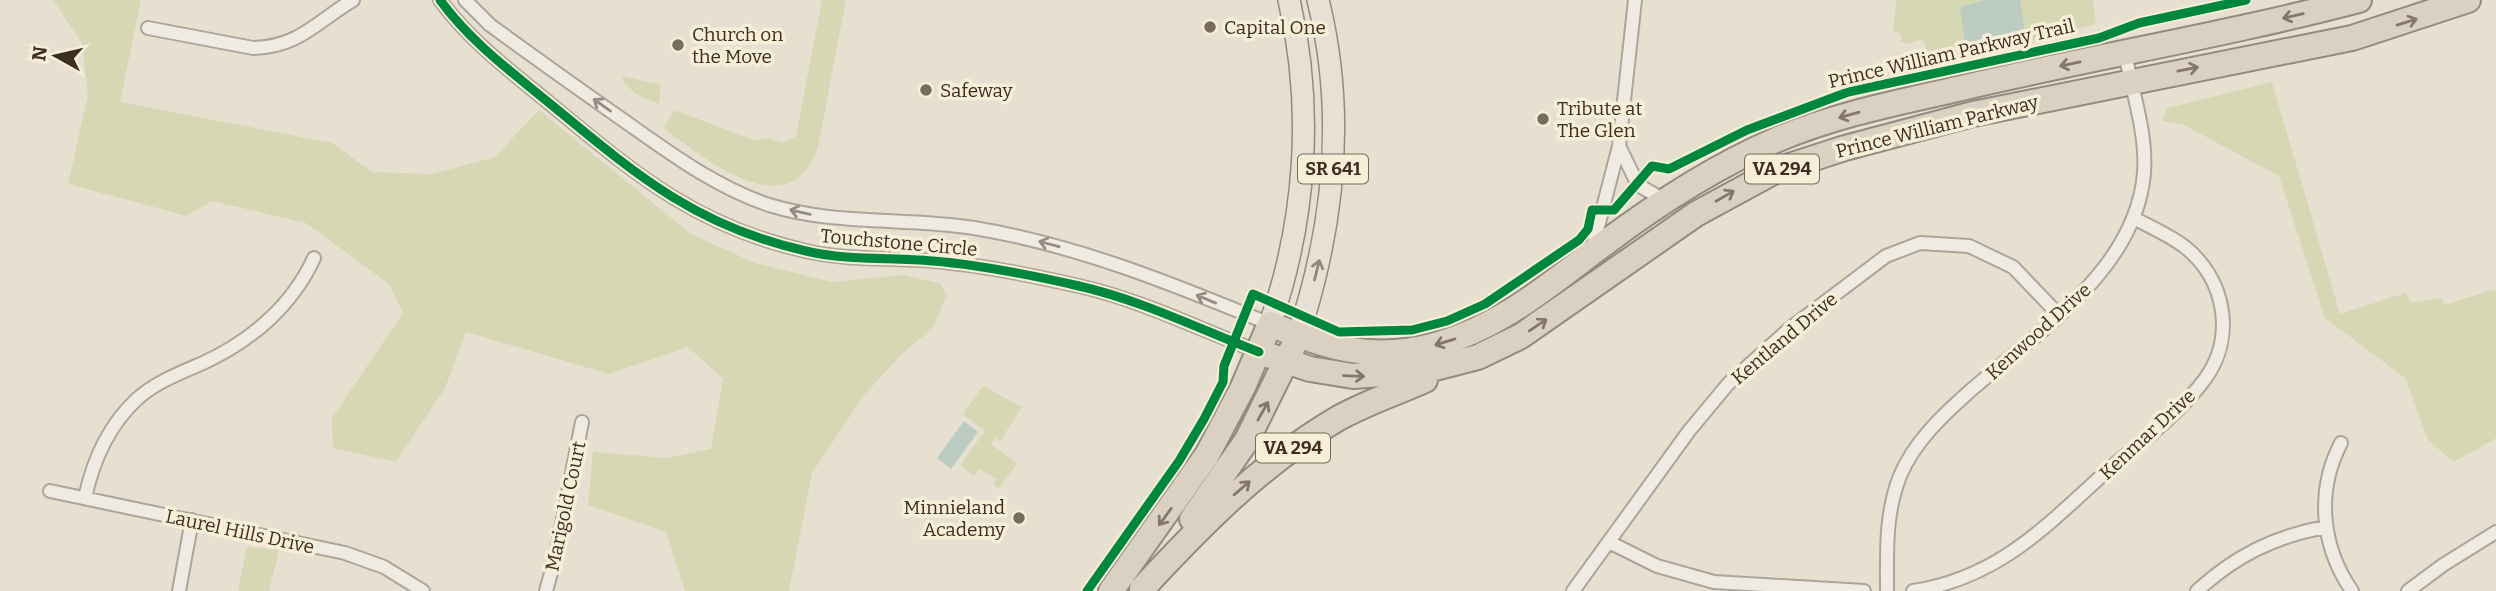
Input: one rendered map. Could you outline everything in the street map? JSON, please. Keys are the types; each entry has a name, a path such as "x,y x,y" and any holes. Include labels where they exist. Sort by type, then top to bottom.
{"highway":[{"name":"Prince William Parkway","path":"1270,324 1337,349 1370,353 1399,352 1436,344 1477,330 1515,311 1667,201 1745,155 1832,120 1994,80 2359,0"},
{"name":"Prince William Parkway","path":"1259,352 1338,375 1366,376 1424,371 1478,358 1499,349 1538,325 1696,214 1777,170 1950,120 2130,81 2352,38 2468,0"},
{"path":"1111,591 1207,455 1259,352 1270,324"},
{"path":"1141,590 1227,470 1287,362 1298,336"},
{"name":"VA 294","path":"1141,590 1211,517 1284,455 1338,419 1367,404 1478,358"}],"main road":[{"name":"SR 641","path":"1270,324 1287,268 1302,181 1303,89 1289,0"},
{"name":"SR 641","path":"1298,336 1321,255 1333,164 1332,90 1318,0"}],"street":[{"path":"148,29 253,48 268,47 304,35 354,0"},
{"name":"Touchstone Circle","path":"440,0 479,46 640,178 694,212 723,226 806,251 836,256 976,265 1081,286 1126,299 1259,352"},
{"name":"Touchstone Circle","path":"465,0 490,25 686,165 741,194 800,213 848,221 934,224 1018,236 1115,263 1270,324"},
{"path":"1585,258 1599,232 1619,146 1635,0"},
{"name":"Kenwood Drive","path":"1887,591 1889,514 1898,483 1912,454 1944,415 2101,274 2117,251 2133,218 2144,173 2144,149 2125,53"},
{"path":"1619,146 1638,186 1667,201"},
{"name":"Kenmar Drive","path":"1913,591 1972,576 2027,543 2198,388 2213,366 2223,325 2222,306 2211,275 2185,247 2133,218"},
{"name":"Kentland Drive","path":"1573,591 1689,432 1728,384 1788,330 1886,256 1911,246 1935,242 1978,249 2013,267 2058,314"},
{"path":"85,498 99,452 129,408 167,378 221,353 253,332 292,297 314,258"},
{"name":"Marigold Court","path":"546,591 559,544 582,422"},
{"path":"2341,443 2328,474 2325,492 2326,527 2334,554 2352,591"},
{"name":"Laurel Hills Drive","path":"50,491 363,558 404,578 423,591"},
{"path":"179,591 192,520"},
{"path":"2197,591 2234,560 2255,548 2302,531 2326,527"},
{"path":"2409,591 2453,558 2496,532"},
{"path":"1609,542 1657,566 1721,587 1864,591"}],"green space":[{"path":"53,0 141,0 120,102 332,143 372,172 432,174 495,157 539,110 691,234 755,263 831,282 905,275 941,284 946,296 933,328 904,352 864,395 812,473 789,591 685,591 666,532 588,505 593,452 668,458 711,449 723,379 688,347 609,374 466,332 445,388 396,462 333,448 332,418 403,313 389,284 306,223 212,201 187,216 68,184 88,95 82,43"},
{"path":"822,0 846,0 818,147 805,171 788,183 768,185 746,180 724,170 664,128 674,110 754,140 768,138 782,143 796,136"},
{"path":"1896,0 2093,0 2096,24 1965,58 1961,44 1954,46 1960,66 1934,72 1923,39 1908,44 1899,41 1903,39 1898,31 1893,33"},
{"path":"623,76 661,85 659,104 636,94 623,82"},
{"path":"2272,82 2340,314 2405,293 2412,303 2442,298 2445,305 2495,289 2496,438 2454,462 2428,440 2405,378 2325,318 2279,176 2184,125 2162,121 2167,108"},
{"path":"983,386 1022,407 1000,441 996,438 991,444 1017,463 999,488 993,484 997,479 979,469 974,476 960,465 985,431 963,414"},
{"path":"247,547 279,550 269,591 238,591"}],"shaded area":[{"path":"1985,0 2020,0 2025,33 2022,39 1973,51 1966,48 1960,7"},
{"path":"964,421 978,432 951,469 937,458"}],"cycle path":[{"path":"440,0 464,29 491,54 608,151 667,193 730,227 766,240 822,254 951,263 1079,286 1147,307 1259,352"},
{"name":"Prince William Parkway Trail","path":"1087,591 1179,461 1204,419 1223,382 1224,366 1253,294 1339,332 1412,330 1447,321 1485,304 1579,240 1588,229 1592,210 1614,210 1652,166 1669,169 1747,130 1848,92 2099,38 2139,23 2246,0"}],"place":[{"name":"Capital One","path":"1210,27"},
{"name":"Church on the Move","path":"678,45"},
{"name":"Safeway","path":"926,90"},
{"name":"Tribute at The Glen","path":"1543,119"},
{"name":"Minnieland Academy","path":"1019,518"}]}
